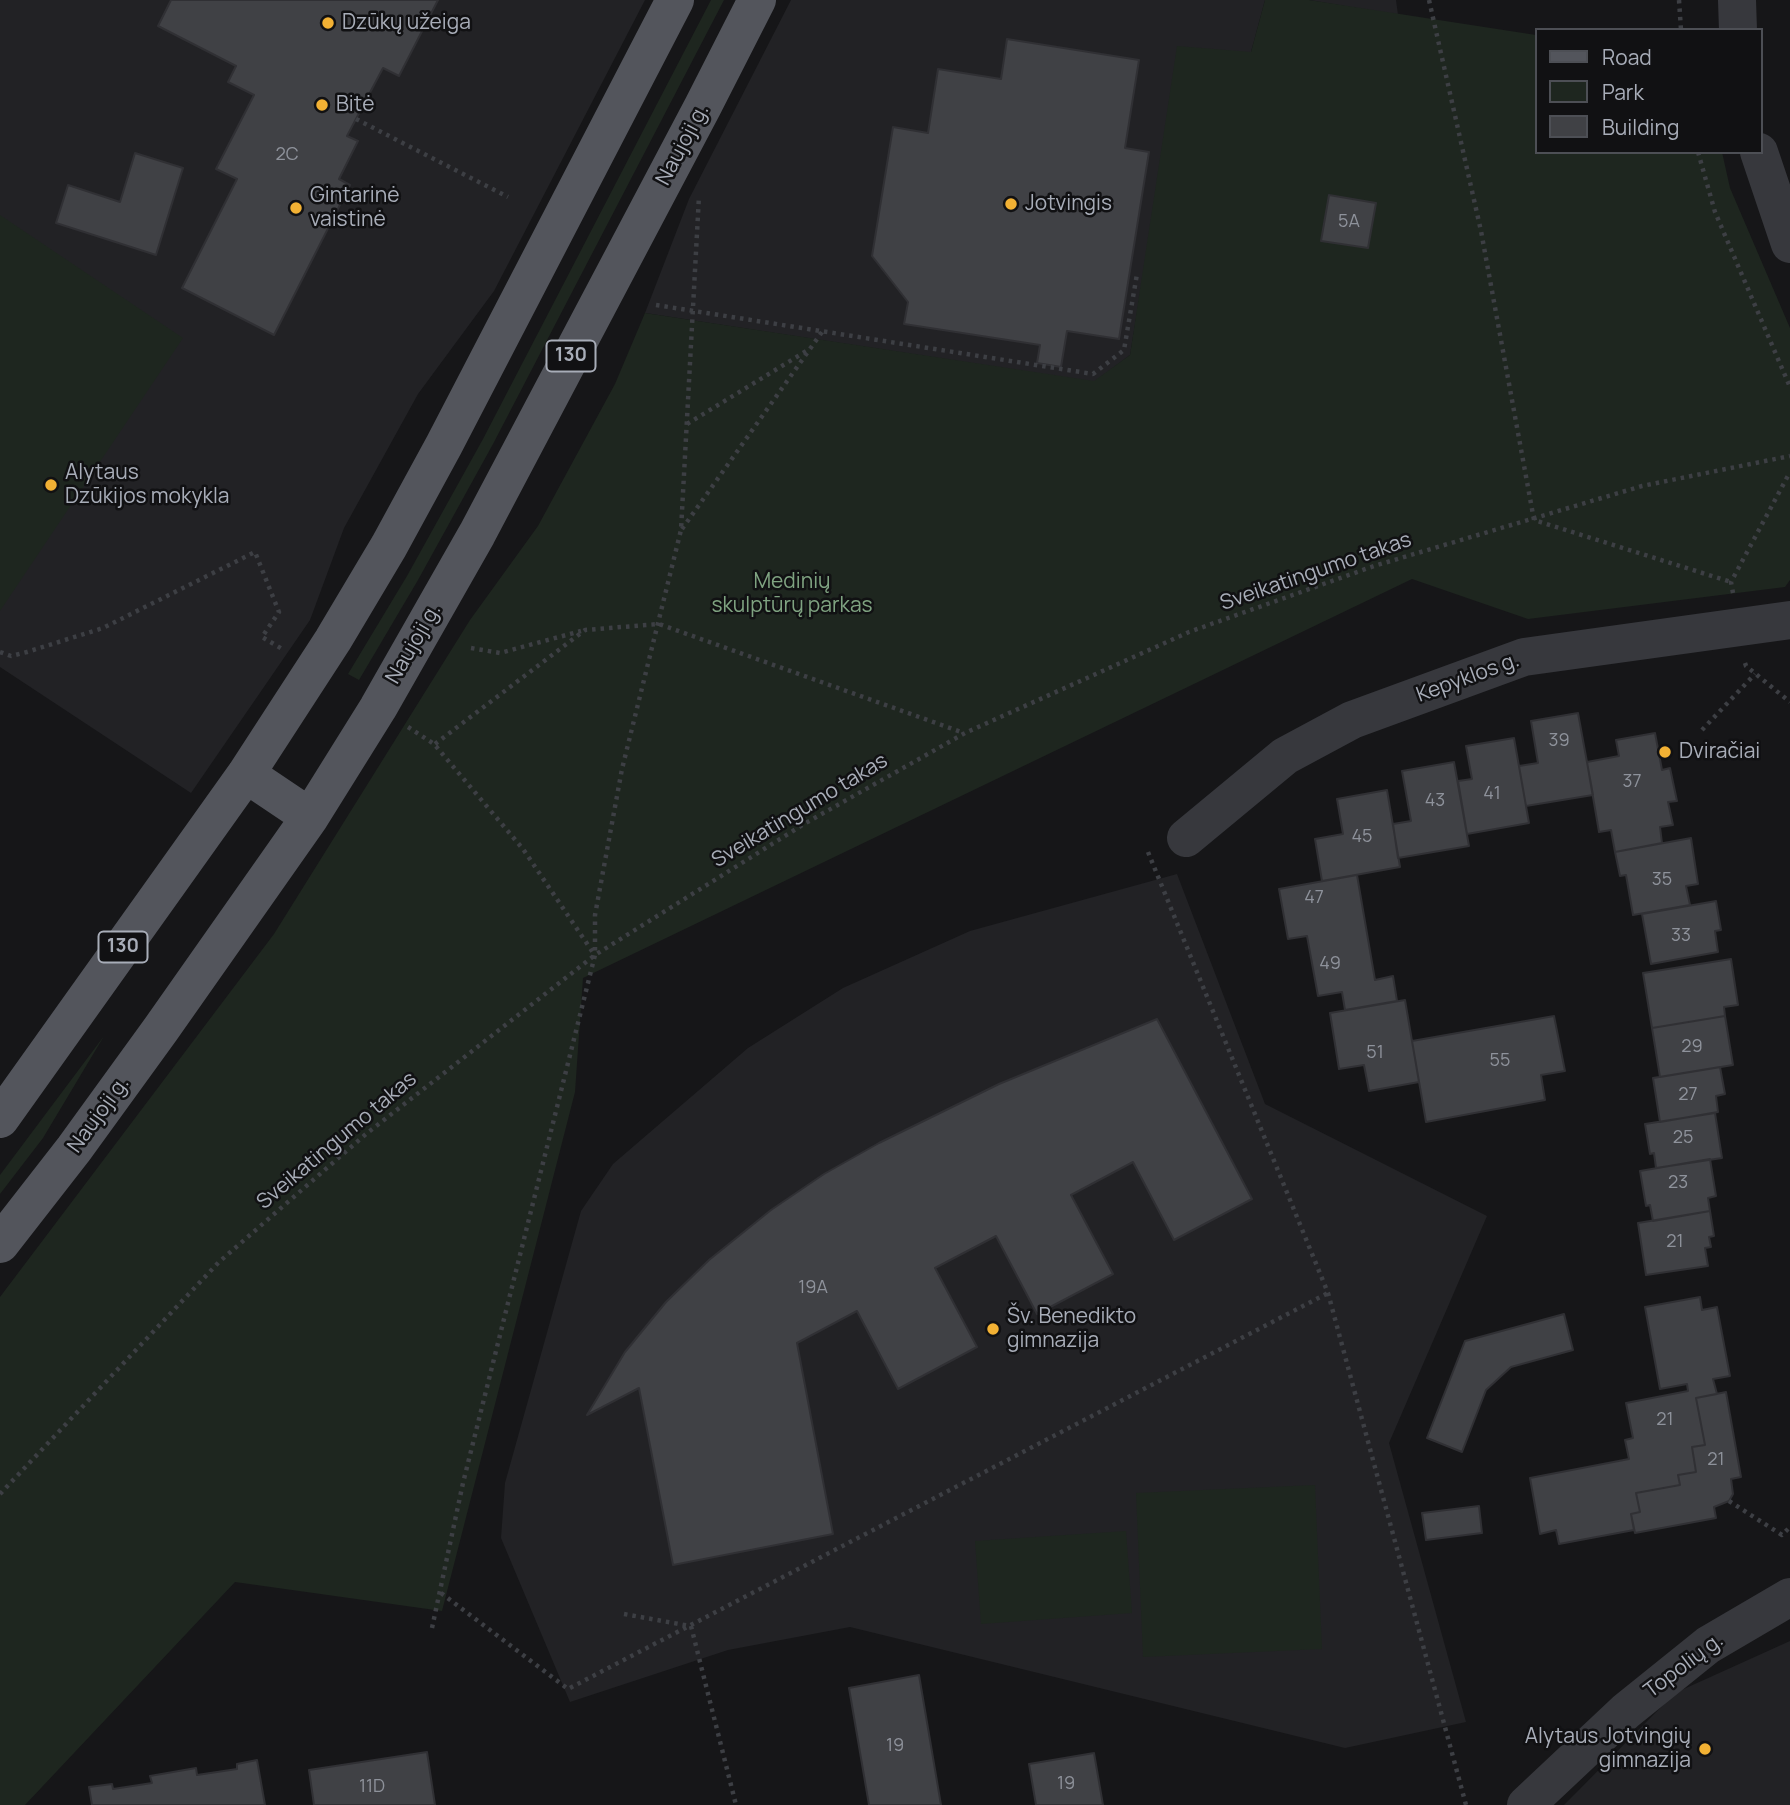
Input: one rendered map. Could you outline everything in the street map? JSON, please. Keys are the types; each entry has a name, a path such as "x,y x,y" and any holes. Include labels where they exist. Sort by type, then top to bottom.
{"main road":[{"name":"130","path":"0,1119 246,774 315,669 389,546 675,0"},
{"name":"Naujoji g.","path":"0,1244 98,1116 310,817 378,708 477,534 757,0"},
{"path":"246,774 310,817"}],"street":[{"path":"1737,0 1738,28"},
{"path":"1760,154 1790,244"},
{"name":"Kepyklos g.","path":"1186,838 1284,756 1352,720 1524,657 1790,620"},
{"name":"Topolių g.","path":"1526,1805 1626,1711 1708,1645 1790,1597"}],"path":[{"path":"1429,0 1481,231 1534,520 1731,582 1790,472"},
{"path":"1679,0 1681,28"},
{"path":"356,120 508,197"},
{"path":"1699,154 1715,212 1790,387"},
{"path":"432,1628 463,1483 594,955 595,915 622,769 681,530 699,192"},
{"path":"656,305 1093,374 1124,350 1137,274"},
{"path":"681,530 822,332"},
{"path":"687,425 811,348"},
{"name":"Sveikatingumo takas","path":"0,1494 219,1262 366,1134 594,955 804,824 965,733 1189,632 1374,566 1642,486 1790,456"},
{"path":"471,648 500,653 585,630 659,624 965,733"},
{"path":"435,744 585,630"},
{"path":"1746,666 1790,702"},
{"path":"1702,730 1755,674"},
{"path":"1148,852 1328,1293 1466,1805"},
{"path":"441,1593 568,1689 1328,1293"},
{"path":"1729,1501 1782,1535 1790,1527"},
{"path":"624,1614 691,1626"},
{"path":"691,1626 736,1805"}],"shaded area":[{"path":"0,0 645,0 494,291 418,394 344,528 310,620 191,793 0,667"},
{"path":"791,0 1265,0 1251,52 1144,270 1130,355 1094,382 645,313 689,199"},
{"path":"1309,0 1396,0 1398,15"},
{"name":"Šv. Benedikto gimnazija","path":"1177,874 1265,1104 1487,1216 1389,1443 1466,1722 1345,1748 850,1627 728,1650 570,1702 501,1538 505,1483 581,1211 613,1164 748,1048 843,988 970,931"},
{"name":"Alytaus Jotvingių gimnazija","path":"1790,1641 1790,1805 1564,1805 1675,1693"}],"green space":[{"path":"711,0 724,0 493,444 359,680 348,674 407,576 483,439"},
{"name":"Medinių skulptūrų parkas","path":"1265,0 1309,0 1534,35 1534,154 1722,154 1730,188 1790,328 1790,580 1785,587 1528,619 1412,579 583,978 575,1092 442,1611 235,1582 25,1805 0,1805 0,1297 274,934 470,620 538,526 615,384 645,313 1094,381 1130,355 1177,46 1251,52"},
{"name":"Alytaus Dzūkijos mokykla","path":"0,215 183,338 0,611"},
{"path":"104,1036 43,1138 0,1194 0,1175"},
{"path":"1315,1485 1322,1649 1143,1657 1136,1493"},
{"path":"1126,1531 1132,1613 981,1624 975,1541"}],"building":[{"path":"171,0 438,0 399,76 383,68 347,136 358,141 339,179 350,185 274,335 182,288 237,179 216,169 254,95 228,82 236,66 158,26"},
{"name":"Jotvingis","path":"1007,39 1139,60 1125,148 1149,152 1119,339 1067,331 1061,367 1037,363 1040,345 904,324 908,302 872,256 893,127 928,133 938,69 1001,79"},
{"path":"135,153 183,168 156,255 56,223 68,185 120,202"},
{"path":"1329,195 1376,203 1368,248 1321,241"},
{"path":"1578,713 1593,795 1526,806 1519,766 1538,763 1531,721"},
{"path":"1655,733 1662,770 1670,768 1677,801 1668,802 1673,825 1660,827 1662,843 1615,852 1611,830 1599,832 1587,762 1619,756 1616,740"},
{"path":"1514,738 1529,823 1467,834 1458,781 1472,779 1466,746"},
{"path":"1454,762 1469,846 1398,858 1393,824 1411,821 1402,771"},
{"path":"1387,790 1400,867 1322,881 1315,839 1343,834 1337,799"},
{"path":"1691,838 1698,884 1686,886 1690,905 1633,915 1626,875 1620,876 1615,852"},
{"path":"1357,875 1375,980 1393,976 1397,1001 1345,1010 1342,992 1318,996 1307,936 1288,939 1279,889"},
{"path":"1716,901 1721,930 1715,931 1718,952 1651,964 1642,914"},
{"path":"1731,959 1738,1005 1724,1007 1725,1016 1652,1028 1643,973"},
{"path":"1405,1000 1419,1082 1369,1091 1364,1065 1339,1069 1330,1013"},
{"path":"1554,1016 1565,1071 1541,1075 1545,1100 1426,1122 1412,1041"},
{"path":"1725,1016 1733,1065 1660,1077 1652,1028"},
{"path":"1157,1019 1252,1199 1174,1240 1133,1162 1071,1195 1113,1274 1037,1314 996,1236 935,1268 977,1347 898,1389 857,1311 797,1343 833,1534 673,1565 639,1388 587,1415 625,1352 666,1302 709,1260 771,1210 824,1174 879,1143 999,1084"},
{"path":"1720,1067 1725,1094 1716,1096 1718,1112 1660,1122 1653,1078"},
{"path":"1715,1113 1722,1158 1656,1168 1654,1153 1650,1154 1645,1124"},
{"path":"1710,1159 1716,1196 1708,1198 1710,1211 1653,1221 1650,1205 1646,1206 1640,1171"},
{"path":"1710,1211 1714,1236 1709,1237 1711,1247 1705,1248 1708,1266 1646,1275 1638,1223"},
{"path":"1700,1297 1702,1310 1717,1307 1730,1376 1713,1379 1717,1394 1696,1398 1705,1445 1692,1447 1696,1472 1678,1475 1680,1485 1636,1493 1640,1512 1631,1514 1634,1530 1559,1544 1556,1530 1540,1534 1530,1478 1629,1459 1625,1440 1633,1438 1626,1403 1688,1391 1687,1384 1660,1389 1645,1307"},
{"path":"1564,1314 1573,1350 1511,1367 1486,1390 1462,1452 1427,1438 1465,1341"},
{"path":"1726,1392 1741,1477 1731,1479 1733,1494 1729,1501 1714,1507 1716,1518 1635,1533 1631,1514 1640,1512 1636,1493 1680,1485 1678,1475 1696,1472 1692,1447 1705,1445 1696,1398"},
{"path":"1479,1506 1482,1533 1426,1540 1422,1513"},
{"path":"919,1675 941,1805 869,1805 849,1688"},
{"path":"427,1752 435,1805 314,1805 309,1770"},
{"path":"1094,1753 1103,1805 1036,1805 1029,1764"},
{"path":"257,1760 265,1805 92,1805 89,1787 112,1784 113,1789 152,1783 150,1776 196,1768 197,1775 237,1769 237,1764"}],"place":[{"name":"Dzūkų užeiga","path":"328,23"},
{"name":"Bitė","path":"322,105"},
{"name":"Jotvingis","path":"1011,204"},
{"name":"Gintarinė vaistinė","path":"296,208"},
{"name":"Alytaus Dzūkijos mokykla","path":"51,485"},
{"name":"Dviračiai","path":"1665,752"},
{"name":"Šv. Benedikto gimnazija","path":"993,1329"},
{"name":"Alytaus Jotvingių gimnazija","path":"1705,1749"}]}
